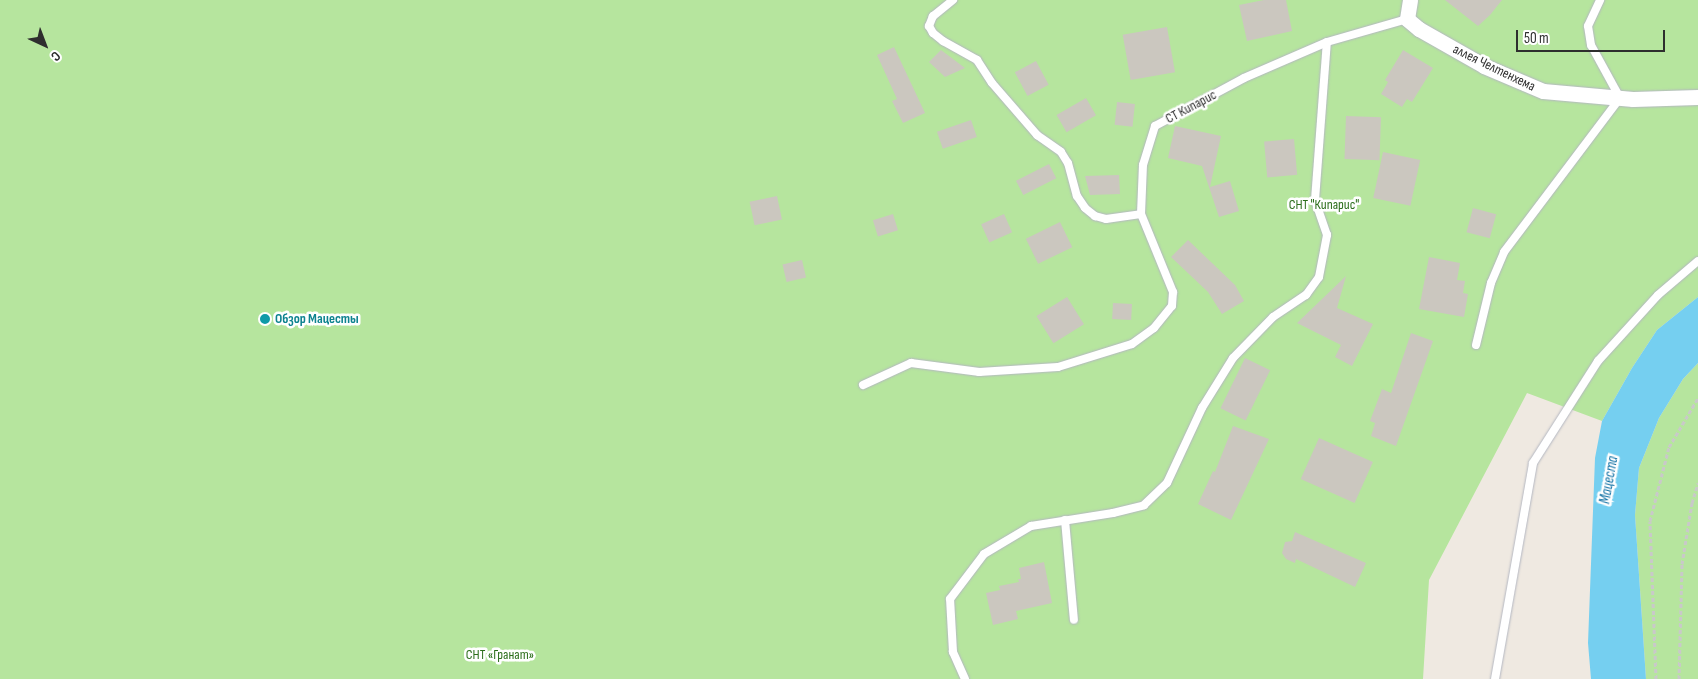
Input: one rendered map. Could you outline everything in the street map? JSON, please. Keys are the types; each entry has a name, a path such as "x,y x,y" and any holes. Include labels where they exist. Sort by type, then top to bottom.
{"street":[{"path":"1407,20 1410,0"},
{"name":"аллея Челтенхема","path":"1407,20 1419,30 1484,66 1543,91 1620,98 1698,97"}],"lane":[{"path":"863,385 911,363 979,372 1058,367 1132,344 1154,328 1172,306 1173,292 1141,214 1106,220 1095,216 1085,208 1077,196 1068,163 1061,152 1037,135 992,83 977,60 943,42 933,33 929,26 933,16 953,0"},
{"path":"1476,345 1491,283 1504,252 1620,98 1590,45 1588,26 1600,0"},
{"name":"СТ Кипарис","path":"1141,214 1143,165 1155,126 1244,78 1327,42 1407,20"},
{"path":"965,679 953,652 950,599 984,554 1031,526 1113,513 1144,505 1167,483 1202,408 1233,358 1273,317 1306,295 1319,277 1327,234 1315,200 1327,42"},
{"path":"1495,679 1533,464 1598,361 1658,295 1698,261"},
{"path":"1065,520 1074,620"}],"path":[{"path":"1656,679 1650,521 1669,447 1698,398"},
{"path":"1679,679 1682,564 1692,503 1698,482"}],"green space":[{"path":"0,0 1698,0 1698,297 1657,330 1632,368 1602,421 1527,393 1429,580 1423,679 0,679"},
{"path":"1698,363 1698,679 1646,679 1635,515 1639,468 1659,418 1683,379"}],"water":[{"name":"Мацеста","path":"1698,297 1698,363 1683,379 1659,418 1639,468 1635,515 1646,679 1591,679 1588,643 1595,458 1602,421 1632,368 1657,330"}],"building":[{"path":"1264,0 1286,0 1292,31 1247,41 1239,5"},
{"path":"1445,0 1502,0 1478,26"},
{"path":"1167,27 1175,72 1131,80 1123,35"},
{"path":"894,47 925,113 903,123 892,101 897,99 877,55"},
{"path":"941,50 965,68 945,77 929,62"},
{"path":"1403,50 1433,68 1412,102 1407,99 1402,107 1381,94 1388,82 1385,80"},
{"path":"1036,61 1049,85 1027,96 1015,72"},
{"path":"1086,98 1096,115 1067,132 1057,115"},
{"path":"1117,102 1135,104 1132,127 1115,125"},
{"path":"1346,116 1381,117 1379,160 1344,159"},
{"path":"971,120 977,137 943,149 937,132"},
{"path":"1175,126 1221,136 1210,187 1230,181 1239,211 1219,217 1202,166 1168,158"},
{"path":"1294,139 1297,175 1267,177 1264,142"},
{"path":"1383,152 1420,160 1410,206 1373,198"},
{"path":"1049,164 1056,178 1023,195 1016,181"},
{"path":"1119,175 1120,194 1090,195 1085,176"},
{"path":"777,196 782,219 755,225 750,202"},
{"path":"1473,208 1496,214 1490,238 1467,232"},
{"path":"893,214 898,230 878,236 873,220"},
{"path":"1004,214 1012,232 989,242 981,224"},
{"path":"1060,222 1072,247 1038,264 1026,239"},
{"path":"1188,240 1235,285 1244,301 1222,314 1208,292 1171,257"},
{"path":"1429,257 1460,263 1457,280 1465,281 1463,293 1468,294 1464,317 1419,309"},
{"path":"802,260 806,278 787,282 783,264"},
{"path":"1346,276 1337,308 1373,324 1352,366 1335,357 1341,345 1297,323"},
{"path":"1067,297 1084,324 1053,343 1036,316"},
{"path":"1113,303 1132,304 1131,320 1112,319"},
{"path":"1411,333 1433,341 1396,446 1371,436 1375,423 1370,421 1382,389 1391,393"},
{"path":"1245,358 1270,370 1246,421 1220,408"},
{"path":"1233,426 1269,439 1231,520 1198,504 1213,471 1215,472"},
{"path":"1319,438 1373,462 1355,503 1301,479"},
{"path":"1295,532 1366,563 1355,587 1296,559 1295,563 1286,559 1282,553 1285,542 1292,541"},
{"path":"1044,562 1052,603 1016,611 1018,619 993,625 986,593 1000,590 999,586 1019,582 1018,579 1021,579 1019,568"}],"place":[{"name":"Обзор Мацесты","path":"265,319"}],"park label":[{"name":"СНТ \"Кипарис\"","path":"1324,205"},
{"name":"СНТ «Гранат»","path":"500,655"}]}
